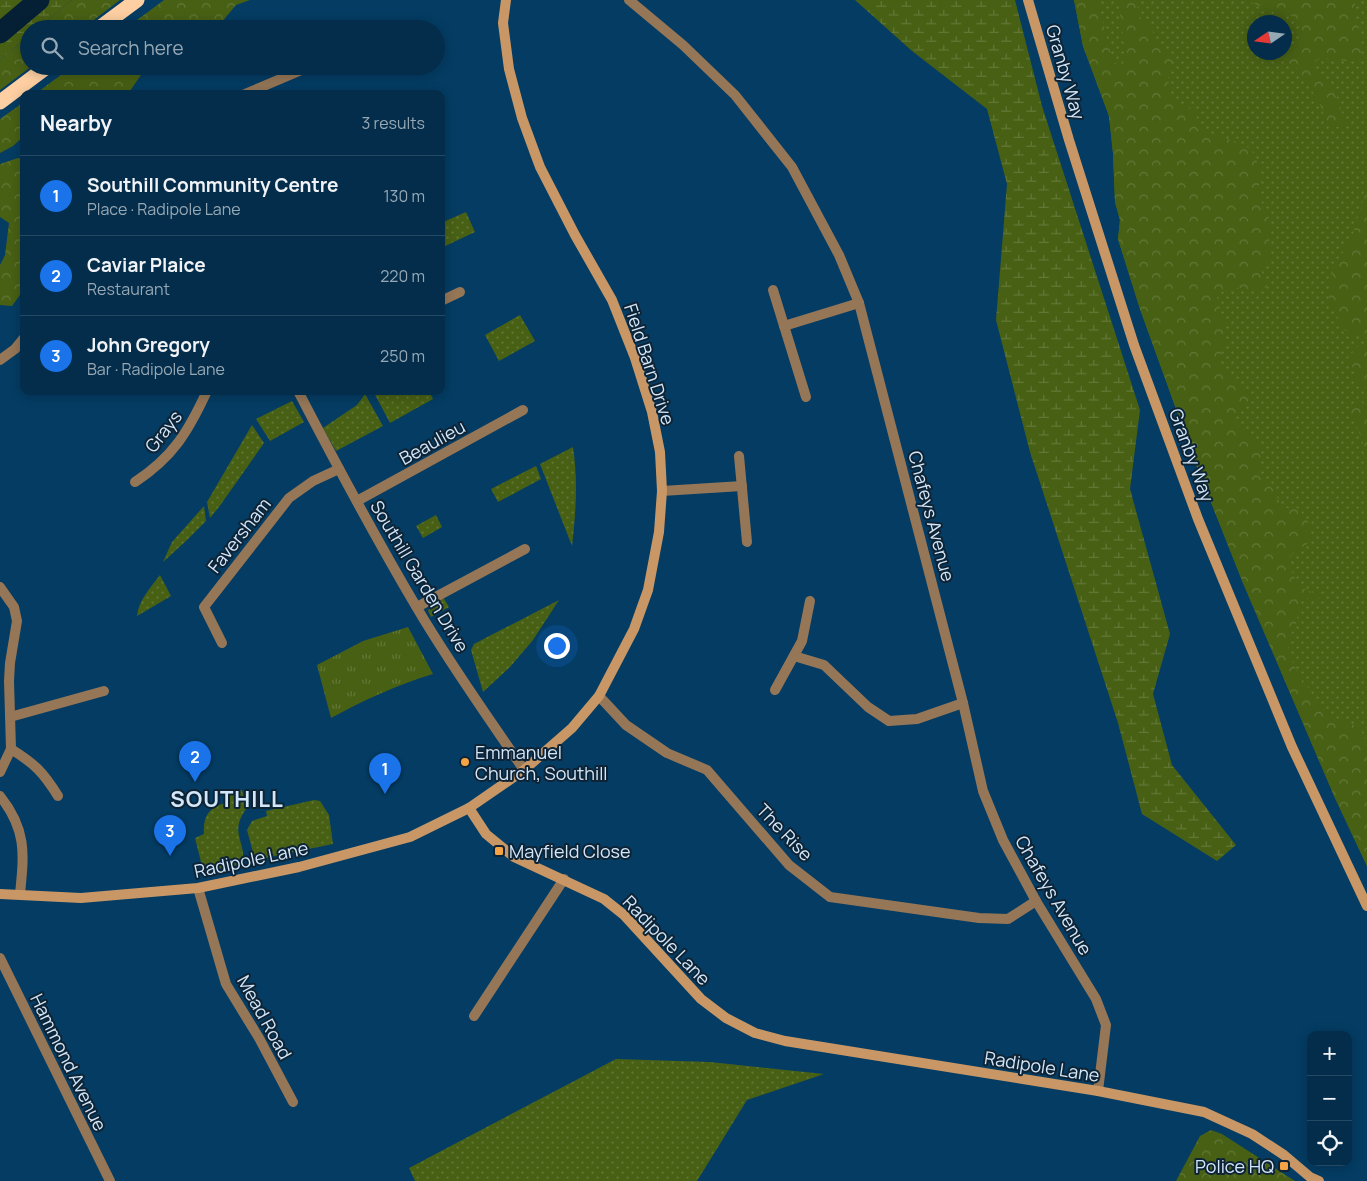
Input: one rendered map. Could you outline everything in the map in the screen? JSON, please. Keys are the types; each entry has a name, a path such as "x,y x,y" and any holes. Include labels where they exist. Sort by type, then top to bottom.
{"highway":[{"path":"110,20 137,0"},
{"path":"0,102 36,75"}],"street":[{"name":"Field Barn Drive","path":"469,808 524,770 572,728 599,696 634,629 648,590 659,532 662,491 660,452 652,412 631,350 612,300 575,235 540,167 522,118 509,69 503,23 506,0"},
{"name":"Chafeys Avenue","path":"630,0 683,45 735,95 792,167 839,255 858,303 963,703 984,791 1003,840 1036,901 1096,999 1106,1025 1098,1090"},
{"name":"Granby Way","path":"1028,0 1069,140 1134,345 1198,519 1292,747 1367,906"},
{"path":"254,90 290,75"},
{"path":"773,290 806,398"},
{"path":"445,299 460,292"},
{"path":"784,326 858,303"},
{"path":"0,360 20,343"},
{"name":"Grays","path":"135,482 167,457 193,422 205,395"},
{"name":"Southill Garden Drive","path":"300,395 357,502 417,607 471,692 524,770"},
{"name":"Beaulieu","path":"357,502 523,410"},
{"path":"739,456 747,542"},
{"name":"Faversham","path":"222,643 204,607 289,498 312,481 339,469"},
{"path":"662,491 742,486"},
{"path":"417,607 525,549"},
{"path":"0,586 14,607 17,621 10,663 11,749 0,772"},
{"path":"775,690 802,642 810,600"},
{"path":"794,656 824,665 868,707 889,721 917,719 963,703"},
{"path":"10,717 104,691"},
{"name":"The Rise","path":"599,696 626,726 667,753 706,770 789,865 830,897 979,918 1008,920 1036,901"},
{"path":"11,749 31,761 46,776 58,796"},
{"path":"0,796 19,829 24,858 20,894"},
{"name":"Radipole Lane","path":"0,894 81,898 198,888 299,867 410,837 469,808 486,834 514,857 604,899 624,914 701,999 726,1018 754,1033 785,1041 1098,1090 1204,1112 1252,1134 1318,1181"},
{"path":"474,1016 564,879"},
{"name":"Mead Road","path":"198,888 226,984 259,1038 294,1102"},
{"name":"Hammond Avenue","path":"0,958 110,1181"}],"green space":[{"path":"0,0 72,0 48,20 20,20 20,43 0,60"},
{"path":"72,0 120,0 94,20 48,20"},
{"path":"164,0 250,0 236,5 224,20 137,20"},
{"path":"855,0 1015,0 1042,106 1140,410 1130,489 1170,634 1153,694 1172,765 1236,845 1217,861 1142,814 1118,723 1030,452 996,320 1007,184 987,109 912,51"},
{"path":"1074,0 1367,0 1367,866 1335,798 1243,583 1197,467 1140,309 1118,239 1120,220 1115,202 1109,116 1083,46"},
{"path":"1074,0 1098,0 1112,59 1115,63 1126,60 1118,0 1136,0 1140,17 1152,29 1156,43 1173,58 1168,77 1171,96 1183,105 1194,109 1197,119 1206,131 1251,149 1259,166 1259,194 1263,205 1268,210 1270,258 1261,266 1263,277 1267,284 1266,287 1261,289 1238,288 1221,292 1217,298 1225,327 1225,340 1219,363 1225,374 1245,387 1249,396 1249,403 1235,418 1239,428 1252,435 1258,442 1261,451 1259,472 1261,478 1272,487 1283,508 1297,508 1305,516 1310,527 1308,543 1293,553 1288,560 1294,577 1302,588 1319,595 1318,599 1304,598 1299,604 1297,621 1291,634 1288,649 1294,666 1325,714 1359,727 1367,742 1367,866 1335,798 1243,583 1197,467 1140,309 1118,239 1120,220 1115,202 1109,116 1083,46"},
{"path":"1246,0 1355,0 1355,16 1362,44 1361,54 1358,59 1345,61 1324,58 1313,64 1336,96 1346,123 1339,127 1329,127 1318,100 1296,67 1287,62 1287,60 1292,60 1292,47 1302,42 1299,24 1294,16 1280,15"},
{"path":"20,43 20,75 0,90 0,60"},
{"path":"61,75 141,75 131,90 40,90"},
{"path":"20,105 20,140 0,153 0,119"},
{"path":"20,158 20,295 12,306 0,305 0,265 5,255 9,223 0,217 0,164"},
{"path":"1367,187 1367,333 1354,335 1343,329 1329,299 1329,279 1351,240"},
{"path":"466,212 475,232 445,246 445,221"},
{"path":"520,315 535,341 499,361 485,335"},
{"path":"1357,347 1367,347 1367,388 1360,385 1348,358"},
{"path":"366,395 383,426 336,451 323,428 357,405"},
{"path":"375,395 431,395 433,399 390,423"},
{"path":"292,401 304,422 270,441 256,419"},
{"path":"1360,401 1367,407 1367,454 1351,410 1354,403"},
{"path":"252,425 264,443 210,518 207,502"},
{"path":"573,447 576,496 572,546 540,464"},
{"path":"536,466 541,479 498,502 491,489"},
{"path":"204,506 206,521 163,562 172,542"},
{"path":"436,515 442,527 423,538 416,526"},
{"path":"160,575 171,596 137,616 142,600"},
{"path":"443,597 449,607 431,617 428,611 431,604"},
{"path":"559,600 533,640 510,667 483,692 471,650 474,644"},
{"path":"408,627 433,674 381,693 331,718 317,665 363,641"},
{"path":"242,790 246,809 241,817 238,831 243,864 203,870 195,838 204,834 204,823 208,814 214,808 225,803 223,794"},
{"path":"314,800 320,801 329,815 333,844 255,860 247,830 252,821 267,816 266,811"},
{"path":"616,1059 710,1062 824,1074 747,1100 697,1181 415,1181 409,1168"},
{"path":"1211,1130 1222,1134 1295,1181 1176,1181 1200,1136"}],"waterway":[{"path":"0,33 39,0"}],"place":[{"name":"Emmanuel Church, Southill","path":"465,762"},
{"name":"Caviar Plaice","path":"195,782"},
{"name":"Southill Community Centre","path":"385,794"},
{"name":"Mayfield Close","path":"499,851"},
{"name":"John Gregory","path":"170,856"},
{"name":"Police HQ","path":"1284,1166"}],"district":[{"name":"SOUTHILL","path":"227,799"}]}
